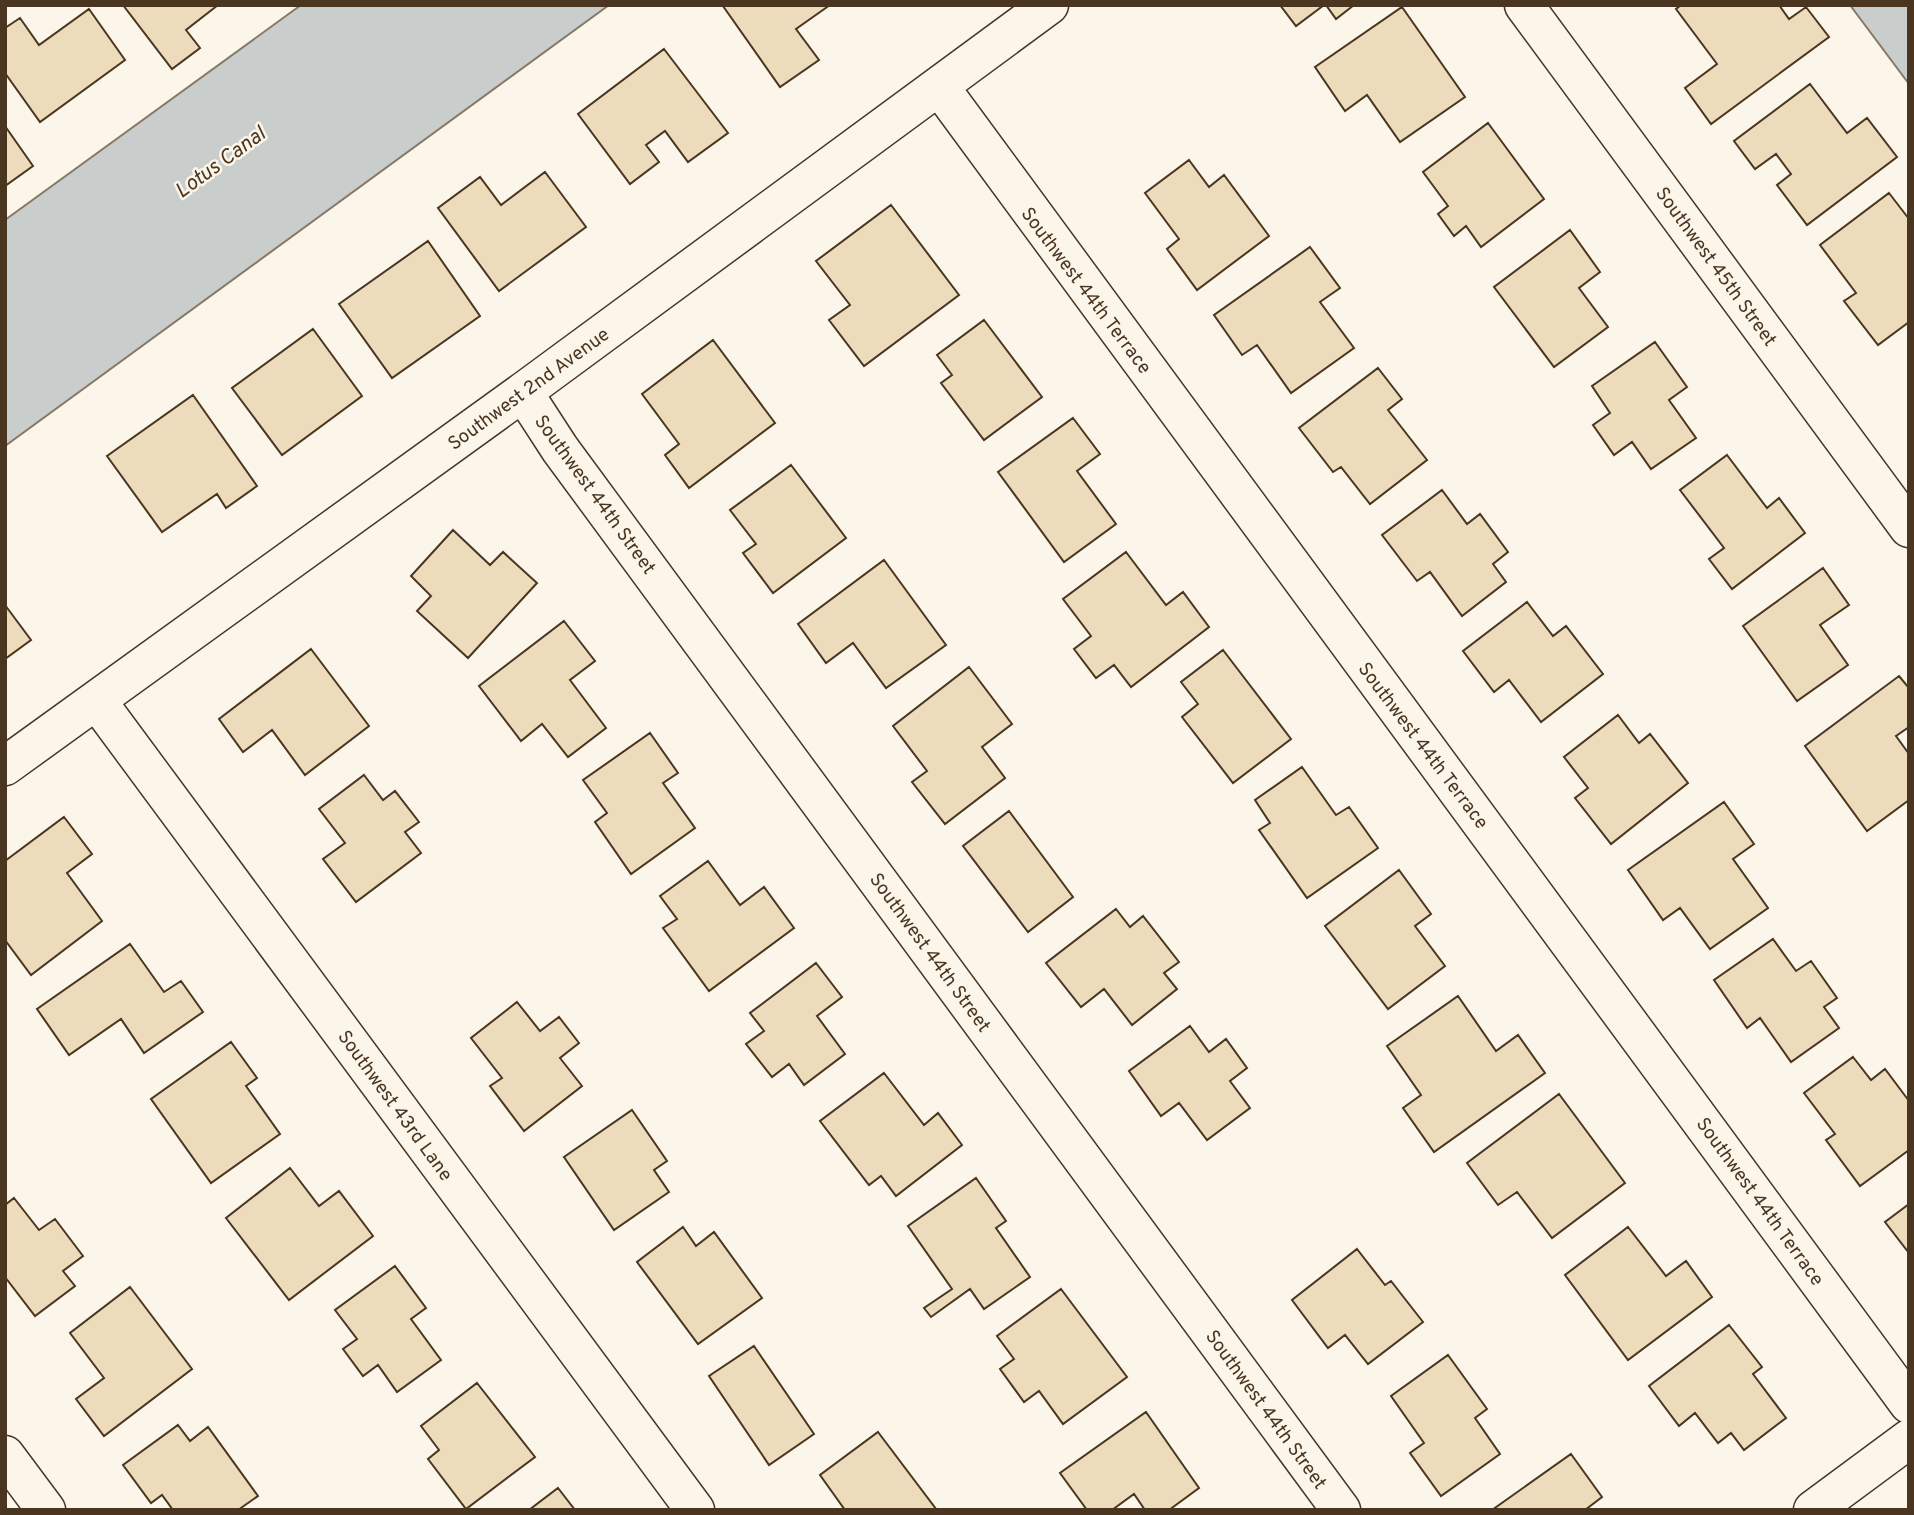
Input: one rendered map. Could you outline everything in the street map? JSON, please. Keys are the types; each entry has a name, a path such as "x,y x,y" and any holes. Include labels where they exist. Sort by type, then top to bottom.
{"street":[{"name":"Southwest 2nd Avenue","path":"5,766 523,392 1049,5"},
{"name":"Southwest 45th Street","path":"1524,5 1909,528"},
{"name":"Southwest 44th Terrace","path":"939,86 1909,1404"},
{"name":"Southwest 44th Street","path":"523,392 560,449 1341,1510"},
{"name":"Southwest 43rd Lane","path":"97,701 695,1510"},
{"path":"1813,1510 1909,1439"},
{"path":"5,1455 46,1510"}],"water":[{"name":"Lotus Canal","path":"301,5 609,5 5,446 5,220"},
{"path":"1850,5 1909,5 1909,84"}],"building":[{"path":"123,5 218,5 186,30 200,48 172,69"},
{"path":"830,5 796,29 819,60 780,87 723,6"},
{"path":"1280,5 1324,5 1296,26"},
{"path":"1326,5 1354,5 1336,19"},
{"path":"1681,5 1779,5 1789,19 1806,7 1829,37 1711,124 1685,88 1717,64 1676,9"},
{"path":"1402,7 1465,97 1400,142 1367,95 1345,111 1315,67"},
{"path":"89,9 125,60 40,122 5,73 5,28 20,18 39,45"},
{"path":"664,49 728,133 688,162 665,131 646,145 659,162 630,184 578,114"},
{"path":"1810,84 1847,133 1867,118 1897,157 1807,225 1777,185 1791,174 1776,154 1755,169 1734,141"},
{"path":"1488,123 1544,199 1481,247 1466,226 1454,236 1438,214 1448,206 1423,172"},
{"path":"5,126 33,166 5,186"},
{"path":"1189,160 1209,187 1224,175 1269,236 1197,290 1167,249 1179,239 1145,193"},
{"path":"545,172 586,227 499,291 438,208 480,177 501,205"},
{"path":"1889,193 1909,219 1909,322 1878,345 1844,301 1856,293 1820,245"},
{"path":"891,205 959,295 864,366 829,320 850,305 816,261"},
{"path":"1570,230 1600,272 1579,288 1608,327 1554,367 1494,287"},
{"path":"428,241 480,316 392,378 339,304"},
{"path":"1310,247 1340,288 1320,302 1354,348 1291,393 1257,345 1242,355 1214,315"},
{"path":"984,320 1042,397 984,440 941,383 952,375 937,355"},
{"path":"313,329 362,396 282,455 232,388"},
{"path":"713,340 775,423 689,488 665,455 679,444 642,394"},
{"path":"1655,342 1687,387 1669,400 1696,438 1651,469 1632,442 1614,455 1593,425 1610,413 1592,386"},
{"path":"1378,368 1402,399 1388,410 1427,460 1370,504 1341,467 1333,472 1299,428"},
{"path":"193,395 257,486 226,508 217,494 162,532 107,456"},
{"path":"1073,418 1100,454 1077,471 1116,524 1064,562 998,472"},
{"path":"1727,455 1767,508 1779,498 1805,533 1732,589 1709,559 1724,548 1680,490"},
{"path":"791,465 846,538 773,593 743,553 756,544 730,510"},
{"path":"1442,490 1467,524 1480,514 1508,552 1493,564 1506,582 1462,616 1430,572 1417,581 1382,535"},
{"path":"453,530 490,565 503,552 537,583 468,658 417,611 431,596 411,576"},
{"path":"1126,552 1166,605 1183,592 1209,627 1131,687 1114,665 1096,678 1074,649 1091,636 1063,599"},
{"path":"884,560 946,645 886,688 853,643 826,663 798,624"},
{"path":"1823,568 1849,605 1820,625 1848,665 1797,701 1743,626"},
{"path":"1527,602 1553,636 1566,626 1603,674 1541,722 1509,680 1494,692 1463,651"},
{"path":"5,605 31,640 5,659"},
{"path":"564,621 595,661 570,680 606,728 568,757 542,724 521,741 479,686"},
{"path":"311,649 369,726 305,775 272,730 243,752 219,719"},
{"path":"1223,650 1291,739 1233,783 1182,717 1198,704 1181,682"},
{"path":"969,667 1012,724 982,747 1005,778 945,824 912,782 927,771 893,726"},
{"path":"1899,676 1909,688 1909,727 1896,736 1909,754 1909,800 1867,831 1805,746"},
{"path":"1618,715 1639,743 1650,734 1688,783 1611,844 1575,798 1588,788 1564,757"},
{"path":"650,733 678,773 663,783 695,828 631,874 595,822 607,813 583,780"},
{"path":"1302,767 1336,815 1349,807 1378,848 1307,898 1259,830 1270,823 1255,800"},
{"path":"364,775 383,800 395,791 419,822 405,832 421,853 356,902 323,859 345,843 319,809"},
{"path":"1724,802 1754,844 1733,859 1768,908 1710,949 1680,908 1663,920 1628,870"},
{"path":"1009,811 1073,897 1028,932 963,846"},
{"path":"64,817 92,854 67,873 102,921 31,975 5,940 5,861"},
{"path":"708,861 740,905 764,887 794,928 709,991 663,928 677,919 660,896"},
{"path":"1399,870 1431,914 1415,926 1445,966 1388,1009 1325,926"},
{"path":"1116,909 1130,927 1143,916 1179,962 1164,973 1177,989 1132,1025 1104,989 1081,1007 1046,963"},
{"path":"1773,939 1796,971 1811,961 1837,998 1824,1007 1839,1028 1791,1062 1760,1018 1747,1028 1714,980"},
{"path":"130,944 164,992 181,981 203,1012 144,1053 121,1019 69,1055 37,1009"},
{"path":"816,963 842,997 817,1016 845,1054 804,1085 789,1064 772,1077 746,1044 764,1031 750,1013"},
{"path":"1458,996 1496,1051 1518,1035 1545,1073 1434,1152 1403,1108 1421,1095 1387,1046"},
{"path":"517,1002 540,1031 559,1017 579,1043 560,1058 582,1086 524,1131 490,1086 502,1078 471,1038"},
{"path":"1190,1026 1209,1052 1226,1039 1247,1068 1230,1081 1250,1108 1207,1140 1179,1103 1161,1116 1129,1071"},
{"path":"231,1042 257,1078 246,1086 280,1134 211,1183 151,1099"},
{"path":"1853,1057 1871,1080 1885,1069 1909,1101 1909,1150 1860,1186 1826,1140 1835,1134 1804,1093"},
{"path":"884,1073 924,1125 938,1113 962,1145 896,1196 881,1176 869,1185 820,1121"},
{"path":"1559,1094 1625,1183 1552,1238 1517,1192 1498,1205 1467,1163"},
{"path":"632,1110 667,1161 654,1170 669,1192 614,1230 564,1157"},
{"path":"290,1168 319,1206 339,1191 373,1236 289,1300 226,1218"},
{"path":"976,1178 1006,1221 996,1228 1030,1277 984,1309 970,1289 931,1317 924,1308 952,1289 908,1226"},
{"path":"14,1198 39,1230 55,1219 83,1256 63,1271 75,1286 35,1316 5,1277 5,1205"},
{"path":"1909,1204 1909,1253 1885,1222"},
{"path":"683,1227 696,1246 714,1232 762,1298 698,1344 637,1262"},
{"path":"1628,1227 1666,1276 1686,1261 1712,1297 1628,1360 1565,1275"},
{"path":"1357,1249 1385,1285 1391,1281 1423,1322 1368,1364 1345,1335 1328,1348 1292,1300"},
{"path":"395,1266 426,1308 411,1319 441,1360 397,1392 378,1365 363,1376 343,1349 357,1339 335,1310"},
{"path":"130,1287 192,1369 104,1436 76,1399 104,1378 70,1333"},
{"path":"1061,1289 1127,1377 1063,1424 1039,1391 1024,1402 1000,1369 1014,1359 997,1336"},
{"path":"1729,1325 1762,1367 1753,1374 1786,1418 1744,1450 1731,1433 1718,1443 1695,1413 1679,1426 1649,1386"},
{"path":"754,1346 814,1434 769,1465 709,1376"},
{"path":"1448,1355 1487,1409 1475,1418 1500,1454 1441,1496 1410,1453 1424,1443 1391,1396"},
{"path":"477,1383 535,1457 466,1509 428,1459 439,1450 421,1426"},
{"path":"1146,1412 1199,1488 1169,1510 1145,1510 1134,1494 1112,1510 1087,1510 1060,1473"},
{"path":"178,1425 190,1441 208,1427 258,1496 238,1510 173,1510 162,1495 151,1503 123,1465"},
{"path":"878,1432 935,1510 845,1510 820,1475"},
{"path":"1571,1454 1602,1497 1585,1510 1492,1510"},
{"path":"558,1488 575,1510 529,1510"}]}
